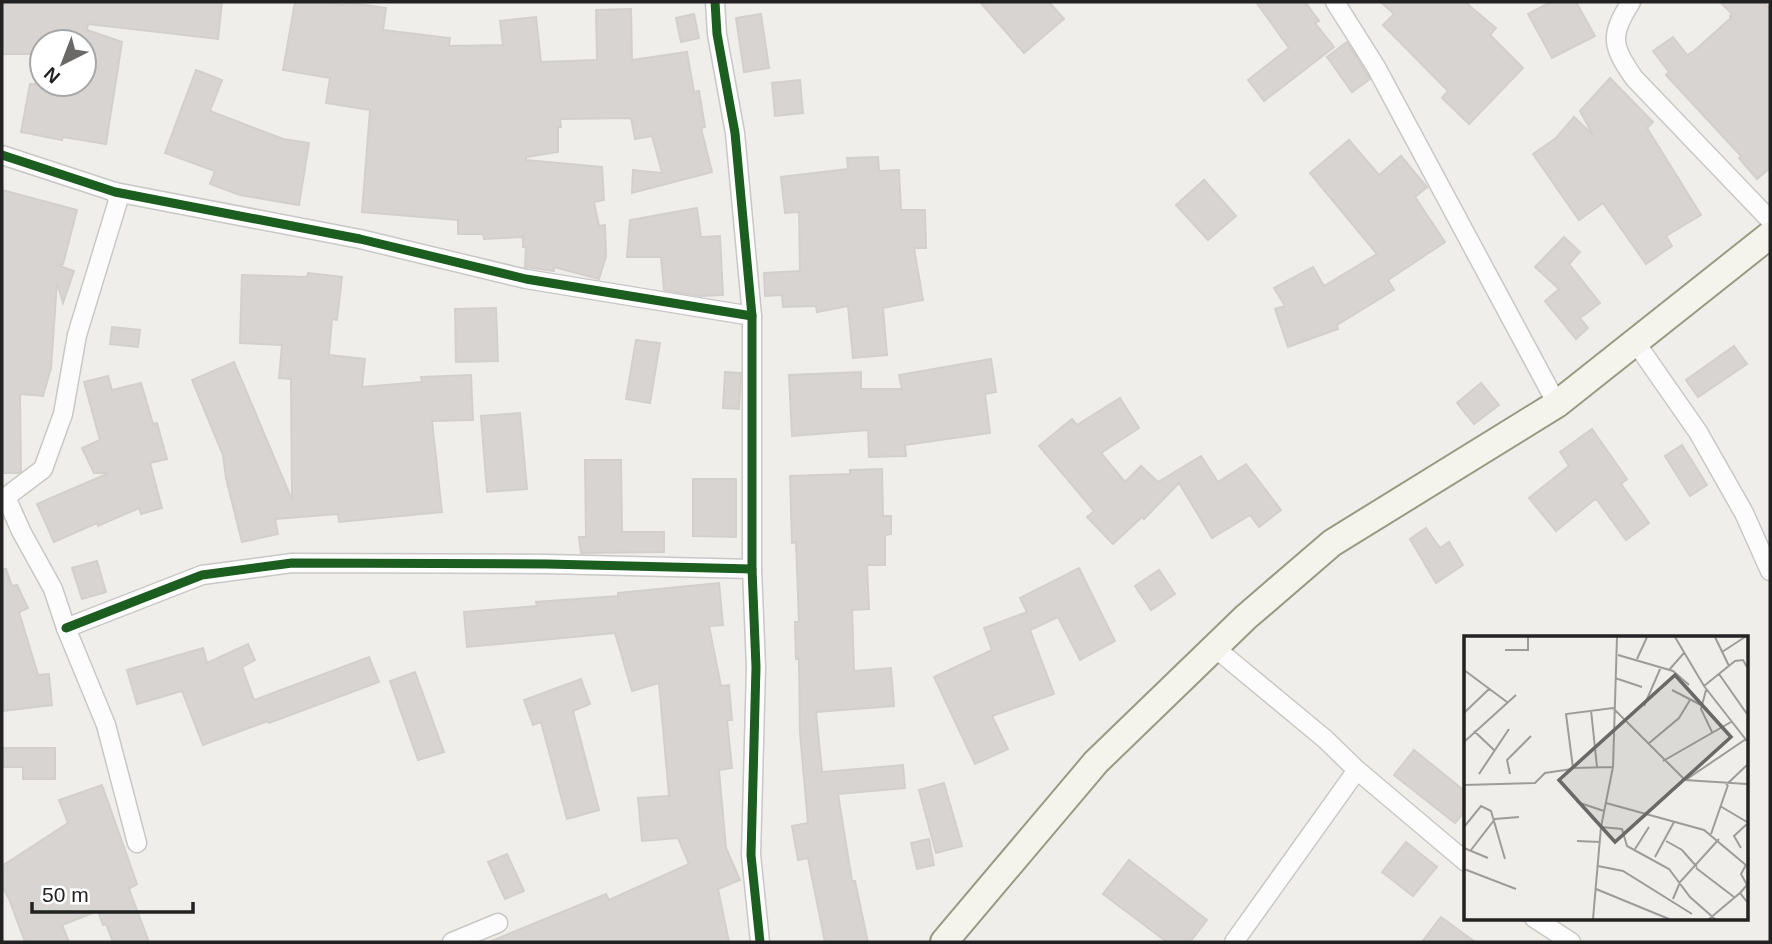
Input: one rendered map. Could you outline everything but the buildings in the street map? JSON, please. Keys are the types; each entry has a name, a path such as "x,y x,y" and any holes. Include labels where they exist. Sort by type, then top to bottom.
{"main road":[{"path":"944,942 1096,762 1214,647 1332,543 1558,404 1770,235"}],"street":[{"path":"715,2 717,34 735,133 752,316 751,569 756,667 751,855 760,942"},
{"path":"1335,2 1376,67 1558,404"},
{"path":"1631,2 1620,20 1616,35 1617,52 1634,78 1770,220"},
{"path":"2,155 116,192 360,239 526,279 752,316"},
{"path":"116,192 118,201 77,335 63,414 43,469 4,499 53,589 66,628 106,724 137,843"},
{"path":"1636,343 1698,432 1744,513 1770,572"},
{"path":"66,628 202,575 292,563 547,564 751,569"},
{"path":"1214,647 1464,860"},
{"path":"1234,942 1357,770"},
{"path":"1537,920 1572,942"},
{"path":"452,942 498,923"}],"cycle path":[{"path":"715,2 717,34 735,133 752,316 752,569 756,667 751,855 760,942"},
{"path":"2,155 115,192 360,239 526,279 752,316"},
{"path":"66,628 202,575 292,563 547,564 752,569"}]}
